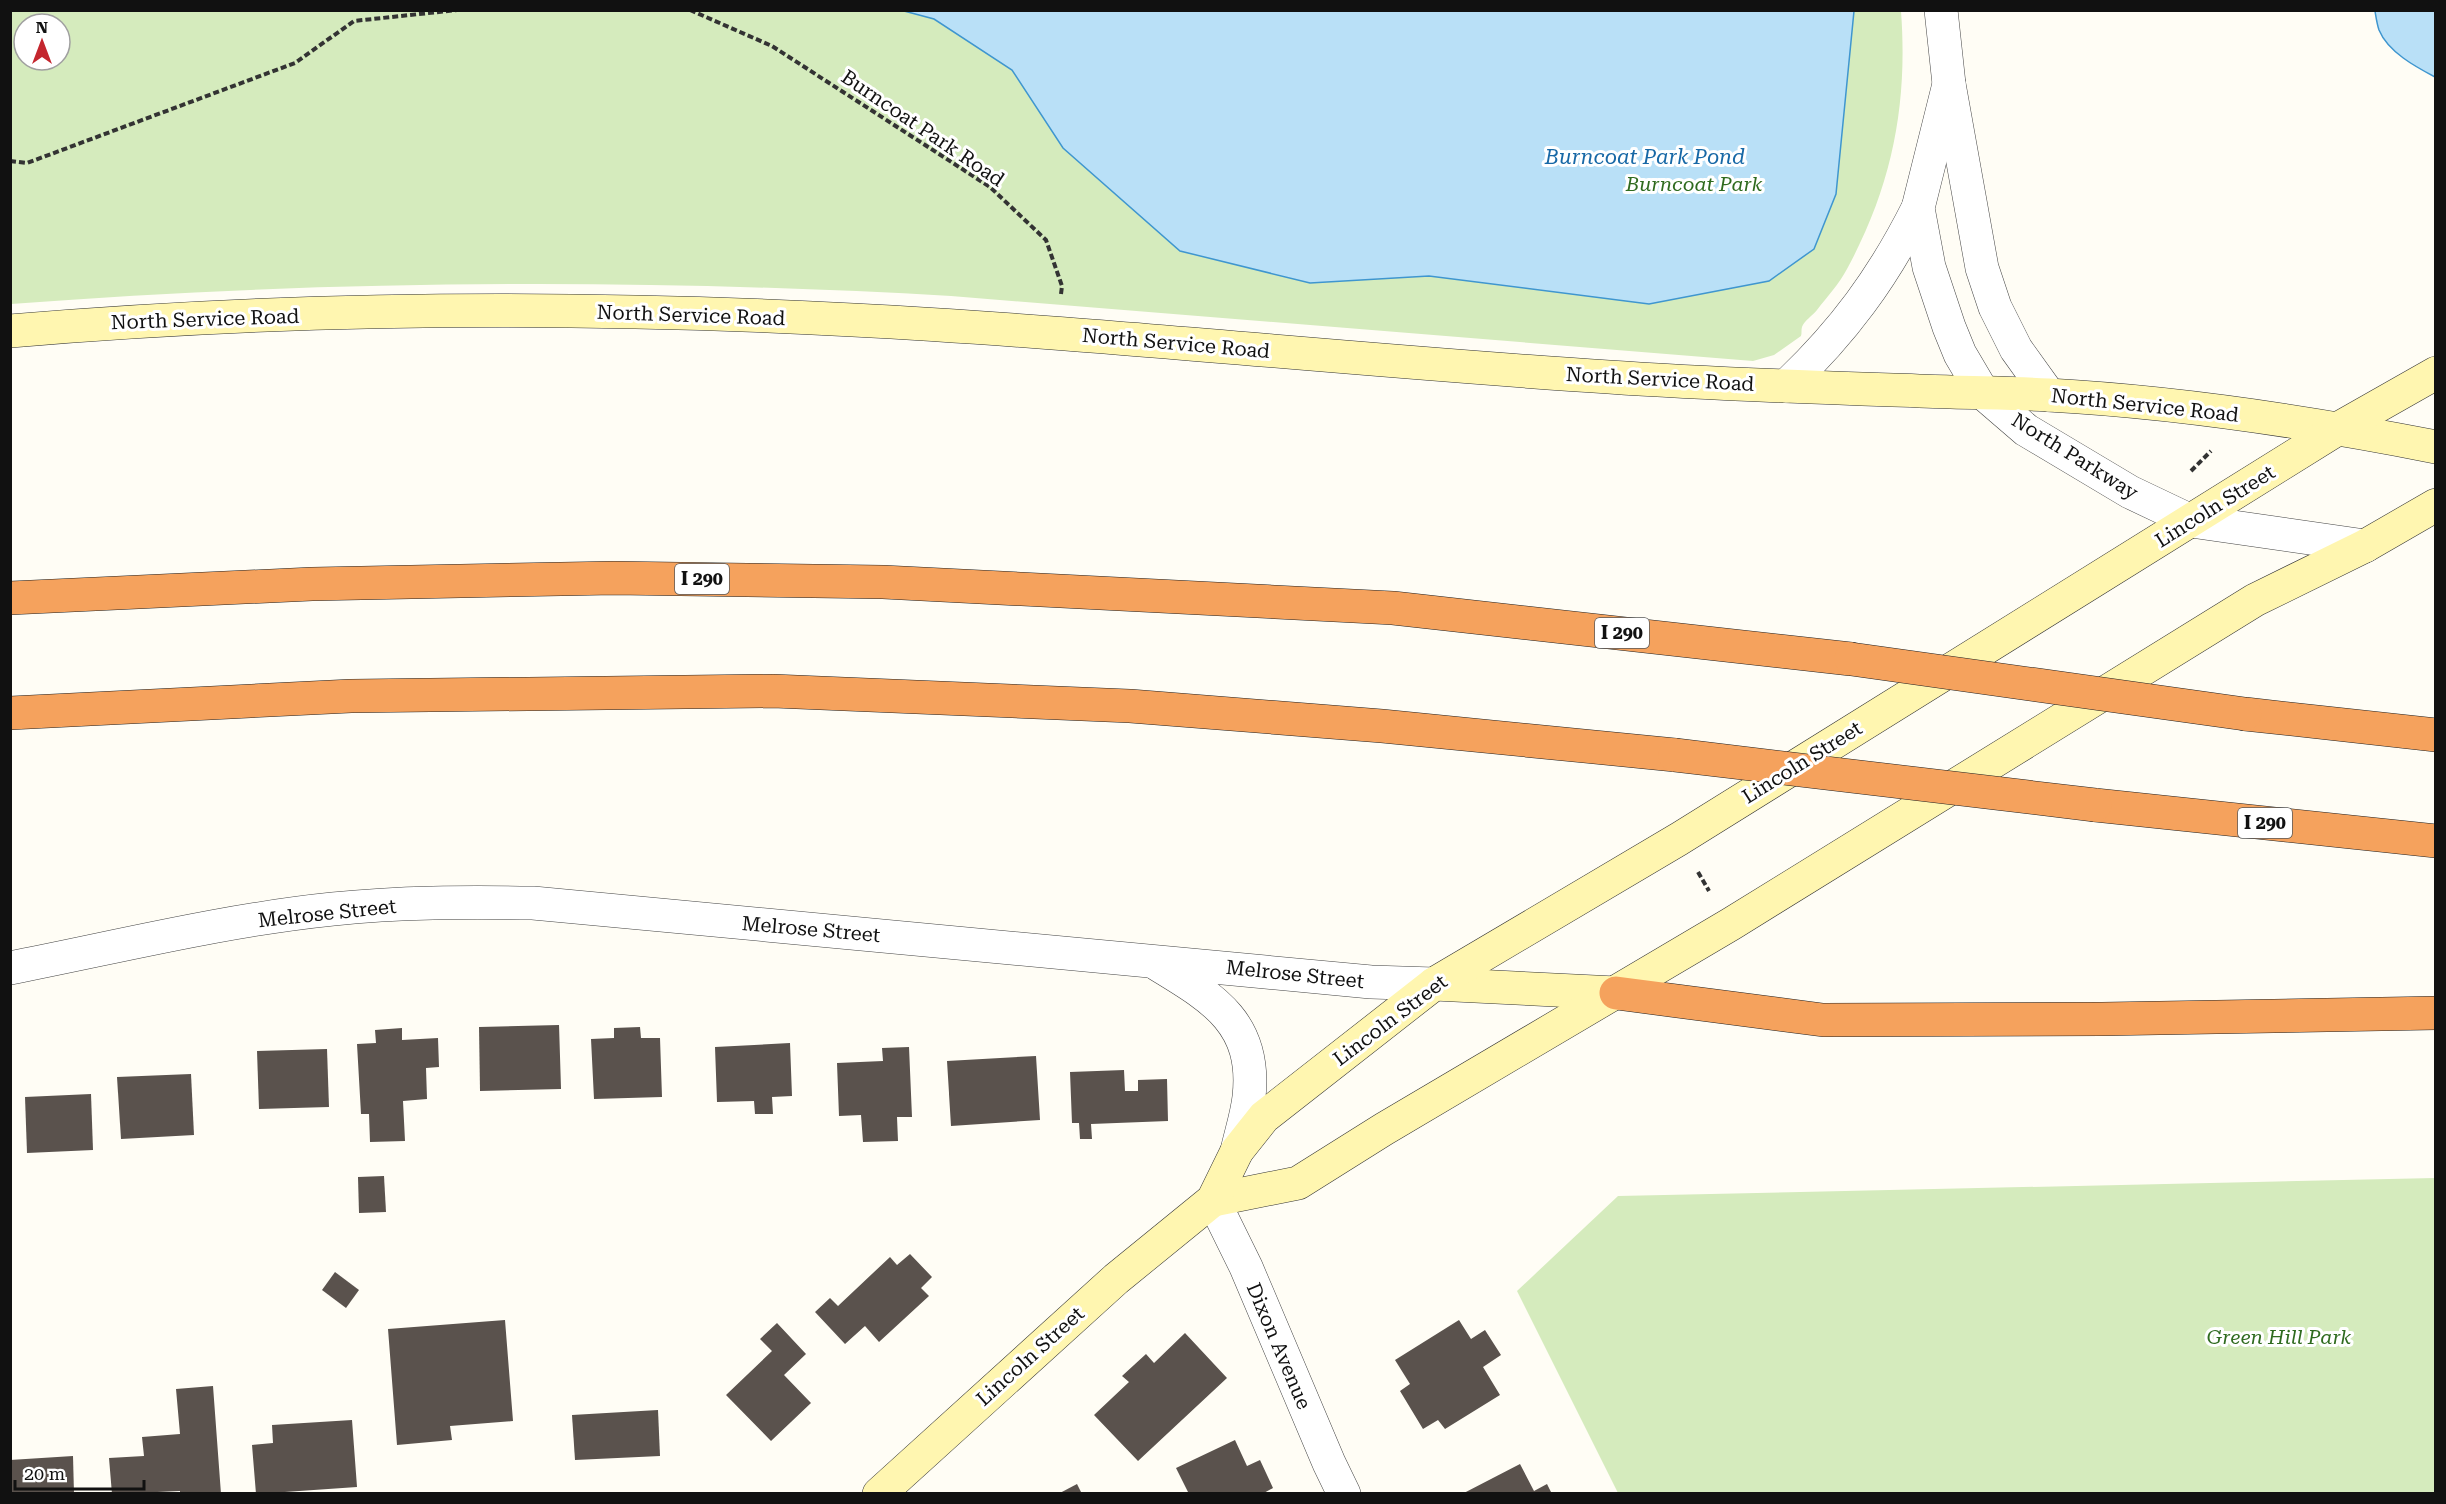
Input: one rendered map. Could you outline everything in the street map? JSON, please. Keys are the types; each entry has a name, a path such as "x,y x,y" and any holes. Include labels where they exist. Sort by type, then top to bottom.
{"highway":[{"name":"I 290","path":"10,598 312,584 614,578 882,582 1393,608 1851,659 2245,714 2436,735"},
{"name":"I 290","path":"10,713 351,696 773,691 1130,706 1382,726 1675,755 2095,805 2436,841"},
{"path":"1616,993 1823,1020 2103,1019 2436,1012"}],"main road":[{"name":"North Service Road","path":"10,331 143,320 369,312 648,312 852,320 1057,333 1611,378 2049,395 2226,412 2339,428 2436,447"},
{"name":"Lincoln Street","path":"879,1494 1116,1279 1213,1200 1237,1151 1264,1117 1434,984 1679,839 2339,428 2436,373"},
{"name":"Lincoln Street","path":"1213,1200 1298,1183 1384,1129 1616,993 2255,600 2365,546 2436,505"},
{"name":"Melrose Street","path":"1434,984 1616,993"}],"street":[{"name":"North Parkway","path":"1941,10 1949,84 1982,268 1995,307 2016,349 2049,395"},
{"name":"North Parkway","path":"1786,386 1831,342 1886,269 1918,208 1949,84"},
{"name":"North Parkway","path":"1918,208 1929,267 1960,354 1983,393 2026,430 2130,492 2191,521 2365,546"},
{"name":"Melrose Street","path":"10,968 225,926 332,909 445,902 533,903 1371,982 1434,984"},
{"path":"1150,960 1208,997 1230,1017 1245,1044 1250,1060 1249,1100 1237,1151"},
{"name":"Dixon Avenue","path":"1213,1200 1246,1267 1344,1494"}],"path":[{"path":"10,161 27,163 296,63 354,21 457,10"},
{"name":"Burncoat Park Road","path":"690,10 772,46 990,187 1046,240 1062,286 1057,333"},
{"path":"2188,474 2217,445"},
{"path":"1697,871 1714,901"}],"green space":[{"name":"Burncoat Park","path":"11,11 1901,11 1902,79 1894,144 1886,176 1863,238 1840,280 1803,325 1801,336 1774,355 1753,361 951,296 834,290 716,286 481,284 245,290 11,304"},
{"name":"Green Hill Park","path":"2435,1178 2435,1493 1618,1493 1517,1291 1618,1196"}],"water":[{"name":"Burncoat Park Pond","path":"904,11 1854,11 1836,194 1814,249 1769,281 1649,304 1429,276 1310,283 1180,251 1063,148 1012,70 934,19"},
{"path":"2375,11 2435,11 2435,77 2403,58 2389,45 2379,30"}],"building":[{"path":"559,1025 561,1089 480,1091 479,1027"},
{"path":"640,1027 641,1038 660,1038 662,1097 594,1099 591,1039 614,1038 614,1028"},
{"path":"402,1028 402,1040 438,1038 439,1067 426,1068 427,1099 403,1101 405,1141 370,1142 369,1114 361,1114 357,1044 376,1043 375,1030"},
{"path":"790,1043 792,1096 772,1097 773,1114 755,1114 754,1101 717,1102 715,1047"},
{"path":"909,1047 912,1117 897,1117 898,1141 863,1142 861,1115 839,1116 837,1063 883,1061 882,1048"},
{"path":"327,1049 329,1107 259,1109 257,1051"},
{"path":"1036,1056 1040,1120 951,1126 947,1061"},
{"path":"1124,1070 1125,1091 1138,1091 1138,1080 1167,1079 1168,1121 1091,1124 1092,1139 1080,1139 1079,1123 1072,1123 1070,1072"},
{"path":"191,1074 194,1135 121,1139 117,1077"},
{"path":"91,1094 93,1150 27,1153 25,1097"},
{"path":"384,1176 386,1212 359,1213 358,1177"},
{"path":"910,1254 932,1277 921,1288 929,1296 879,1342 865,1326 845,1344 815,1312 830,1298 838,1306 890,1257 897,1265"},
{"path":"335,1272 359,1290 346,1308 322,1290"},
{"path":"505,1320 513,1421 450,1426 452,1440 397,1445 388,1329"},
{"path":"1459,1320 1471,1339 1485,1330 1501,1355 1483,1367 1500,1395 1445,1429 1438,1420 1423,1429 1400,1391 1410,1384 1395,1360"},
{"path":"777,1323 806,1354 784,1375 811,1403 771,1441 726,1395 772,1351 760,1339"},
{"path":"1185,1333 1227,1378 1138,1461 1094,1415 1129,1382 1122,1376 1146,1354 1154,1363"},
{"path":"213,1386 221,1494 180,1494 180,1491 112,1494 109,1458 144,1456 142,1437 180,1434 176,1389"},
{"path":"658,1410 660,1456 575,1460 572,1415"},
{"path":"352,1420 357,1487 256,1494 252,1445 273,1443 272,1425"},
{"path":"1235,1440 1247,1466 1260,1460 1273,1488 1262,1494 1189,1494 1176,1468"},
{"path":"73,1456 74,1494 10,1494 10,1460"},
{"path":"1520,1464 1534,1491 1547,1484 1552,1494 1462,1494"},
{"path":"1077,1484 1082,1494 1058,1494"}]}
